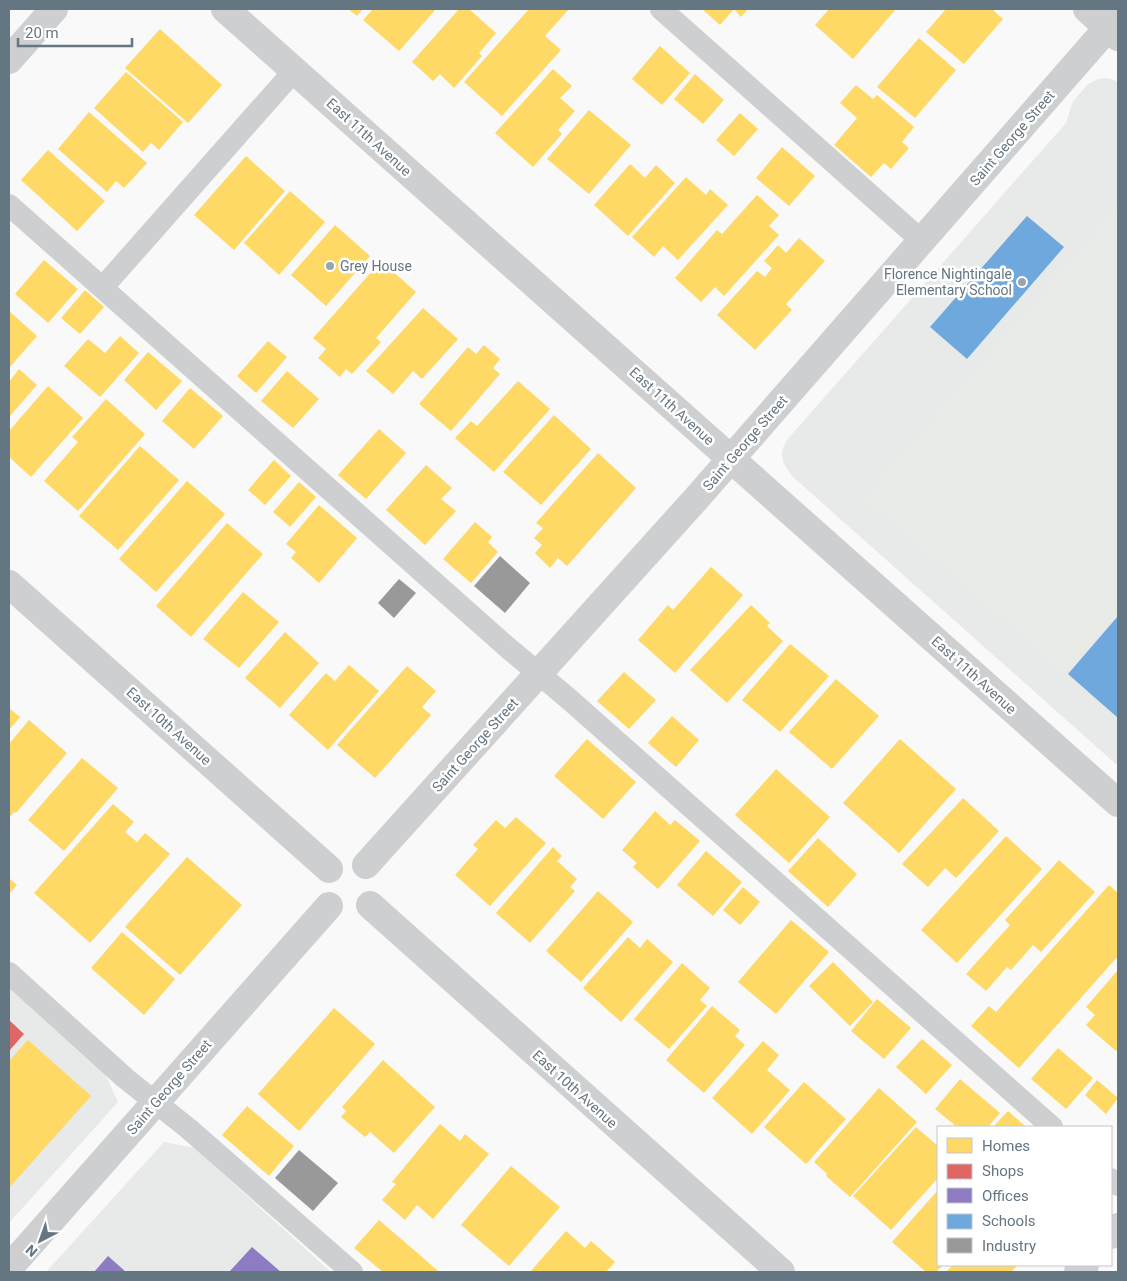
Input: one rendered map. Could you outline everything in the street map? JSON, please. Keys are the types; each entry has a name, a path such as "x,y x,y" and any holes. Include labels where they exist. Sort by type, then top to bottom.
{"street":[{"path":"9,60 54,9"},
{"name":"East 11th Avenue","path":"225,9 1118,803"},
{"path":"1087,9 1115,27"},
{"name":"Saint George Street","path":"366,865 539,674 922,241 1115,27"},
{"name":"East 10th Avenue","path":"9,584 329,869"},
{"path":"346,860 357,860 366,865 373,873 377,884 376,895 370,905 361,912 350,915 339,912 329,906 321,887 323,877 329,869 337,862 346,860"},
{"name":"East 10th Avenue","path":"370,905 781,1272"},
{"name":"Saint George Street","path":"9,1268 329,906"}],"lane":[{"path":"660,9 922,241"},
{"path":"103,288 294,71"},
{"path":"9,205 1051,1126"},
{"path":"9,973 125,1078 190,1129 352,1272"}],"shaded area":[{"name":"Florence Nightingale Elementary School","path":"1107,78 1118,82 1118,766 793,477 783,461 782,454 786,441 1066,123 1073,101 1088,84 1098,79"},
{"path":"1118,209 1118,611 1065,672 866,498"},
{"path":"9,986 104,1072 118,1102 9,1223"},
{"path":"164,1142 194,1148 331,1272 46,1272"}],"building: Homes":[{"path":"348,9 363,9 357,16"},
{"path":"373,9 436,9 399,51 363,20"},
{"path":"459,9 469,9 496,33 479,53 482,56 454,88 440,74 433,81 412,62"},
{"path":"529,9 568,10 545,36 561,50 502,116 464,82"},
{"path":"702,9 734,9 720,25"},
{"path":"734,9 748,9 741,17"},
{"path":"829,9 896,9 853,59 815,25"},
{"path":"946,9 992,9 1003,19 964,64 926,32"},
{"path":"160,29 222,85 188,123 125,68"},
{"path":"919,38 956,70 915,118 877,87"},
{"path":"660,46 690,73 662,105 632,79"},
{"path":"553,69 572,86 560,98 575,111 558,130 562,134 533,167 495,133"},
{"path":"126,72 183,122 159,150 151,143 143,152 94,108"},
{"path":"695,74 724,100 703,124 674,99"},
{"path":"856,85 873,99 877,95 914,127 902,142 909,148 891,169 884,163 871,177 834,145 857,118 840,103"},
{"path":"589,110 631,145 589,194 547,159"},
{"path":"89,112 147,163 124,188 116,181 107,192 58,149"},
{"path":"740,113 758,129 734,156 716,140"},
{"path":"782,147 815,176 789,206 756,178"},
{"path":"48,150 105,201 77,231 21,180"},
{"path":"246,156 285,191 234,250 194,215"},
{"path":"630,164 645,178 656,165 675,183 628,236 594,205"},
{"path":"686,177 706,195 710,189 728,205 678,260 663,246 654,257 632,237"},
{"path":"290,191 325,222 279,275 244,243"},
{"path":"757,195 779,215 769,226 779,235 724,296 715,287 701,302 675,278 717,230 722,234"},
{"name":"Grey House","path":"335,225 370,256 326,306 291,275"},
{"path":"799,238 825,261 786,304 792,310 755,350 717,315 757,271 765,277 772,268 764,261 778,245 786,253"},
{"path":"44,260 78,289 48,323 15,294"},
{"path":"381,261 416,292 376,338 381,342 352,374 346,369 340,377 318,358 326,349 313,338"},
{"path":"85,290 104,307 80,334 61,318"},
{"path":"423,308 458,339 422,379 413,371 393,394 366,371"},
{"path":"9,311 37,336 9,368"},
{"path":"120,336 139,353 100,397 64,366 88,339 105,353"},
{"path":"268,341 287,357 256,393 237,376"},
{"path":"484,345 500,359 493,368 500,374 451,431 419,404 468,347 476,354"},
{"path":"148,352 182,381 156,410 124,380"},
{"path":"19,369 37,385 9,417 9,382"},
{"path":"287,371 319,399 293,428 261,401"},
{"path":"518,381 550,409 494,472 455,438 471,421 477,426"},
{"path":"48,386 83,418 31,477 9,457 9,431"},
{"path":"190,388 223,416 194,449 162,421"},
{"path":"106,399 145,434 78,511 44,481 78,442 72,437"},
{"path":"554,415 591,449 541,505 503,472"},
{"path":"379,429 406,453 366,499 338,475"},
{"path":"140,446 179,480 118,550 79,516"},
{"path":"598,453 636,488 567,566 558,558 550,568 535,553 542,545 534,538 543,528 536,523"},
{"path":"274,460 291,476 265,505 248,490"},
{"path":"426,465 452,488 441,499 456,511 425,545 386,510"},
{"path":"187,481 225,514 156,592 119,559"},
{"path":"299,482 316,497 290,527 273,512"},
{"path":"319,505 357,538 319,583 291,558 296,552 286,544"},
{"path":"475,522 492,537 488,542 498,552 471,583 443,559"},
{"path":"227,523 263,554 191,637 156,606"},
{"path":"711,567 743,595 675,673 638,640 668,605 673,610"},
{"path":"243,592 279,622 239,668 203,639"},
{"path":"751,605 770,623 767,626 783,641 727,703 690,670"},
{"path":"285,632 319,663 280,708 245,678"},
{"path":"790,644 829,676 780,732 742,700"},
{"path":"349,665 379,691 328,750 289,715 326,673 335,681"},
{"path":"407,666 436,691 422,707 431,715 375,778 337,745"},
{"path":"624,672 656,700 629,729 597,701"},
{"path":"836,679 879,716 832,769 789,732"},
{"path":"9,708 20,717 9,730"},
{"path":"672,716 699,740 676,767 648,743"},
{"path":"29,720 67,753 16,813 14,812 9,818 9,744"},
{"path":"587,739 636,782 603,819 554,776"},
{"path":"900,739 956,789 899,853 843,803"},
{"path":"82,758 118,788 64,851 28,820"},
{"path":"776,769 830,817 789,863 735,815"},
{"path":"963,798 999,831 956,878 945,868 928,887 902,864"},
{"path":"113,804 134,822 125,832 137,842 145,833 170,854 90,943 34,893"},
{"path":"655,811 670,825 675,820 700,841 658,889 633,867 637,863 622,850"},
{"path":"516,817 546,843 490,906 455,875 478,849 473,845 496,820 505,828"},
{"path":"1006,836 1042,869 957,963 921,930"},
{"path":"818,838 857,874 828,907 788,871"},
{"path":"553,847 562,856 557,861 577,879 570,887 575,891 530,943 496,913"},
{"path":"706,851 742,882 713,916 677,885"},
{"path":"187,857 242,905 180,975 125,927"},
{"path":"1059,860 1095,892 1041,952 1033,945 1011,970 1007,967 986,991 966,974 1010,925 1005,920"},
{"path":"9,878 17,885 9,894"},
{"path":"1109,885 1118,893 1118,956 1019,1068 971,1026 989,1006 996,1012"},
{"path":"743,887 760,902 740,925 723,910"},
{"path":"598,891 633,922 581,982 546,951"},
{"path":"791,920 829,952 776,1014 738,982"},
{"path":"122,932 175,979 144,1015 91,968"},
{"path":"628,937 640,948 647,939 673,962 621,1022 583,988"},
{"path":"833,962 873,1002 850,1026 809,986"},
{"path":"682,963 710,988 700,1000 707,1006 669,1049 634,1019"},
{"path":"1118,970 1118,1048 1116,1051 1086,1025 1095,1015 1086,1007"},
{"path":"877,999 911,1028 884,1059 851,1031"},
{"path":"712,1006 740,1030 735,1036 745,1045 704,1093 666,1060"},
{"path":"334,1008 375,1044 299,1131 258,1094"},
{"path":"922,1039 952,1065 926,1094 896,1067"},
{"path":"28,1040 91,1096 9,1188 9,1061"},
{"path":"763,1041 779,1055 767,1070 790,1090 752,1134 712,1098"},
{"path":"1058,1048 1093,1078 1066,1109 1031,1079"},
{"path":"383,1060 435,1107 394,1153 370,1132 365,1137 341,1117 346,1111 342,1107"},
{"path":"960,1079 1000,1113 989,1126 956,1126 935,1109"},
{"path":"1097,1080 1118,1098 1106,1114 1085,1095"},
{"path":"804,1082 846,1119 806,1164 764,1127"},
{"path":"879,1088 917,1122 850,1197 826,1176 827,1174 814,1162"},
{"path":"247,1106 294,1146 269,1176 222,1135"},
{"path":"1008,1111 1025,1126 994,1126"},
{"path":"440,1124 460,1141 465,1134 489,1154 433,1219 417,1205 405,1220 382,1200 396,1184 392,1182"},
{"path":"916,1127 937,1145 937,1179 891,1230 853,1196"},
{"path":"511,1166 560,1207 509,1266 461,1225"},
{"path":"937,1191 937,1266 942,1266 936,1272 926,1272 892,1242"},
{"path":"379,1220 439,1272 383,1272 354,1248"},
{"path":"566,1231 585,1248 591,1241 615,1262 606,1272 530,1272"},
{"path":"952,1266 1017,1266 1011,1272 946,1272"}],"building: Shops":[{"path":"9,1020 24,1034 9,1051"}],"building: Offices":[{"path":"252,1247 281,1272 229,1272"},
{"path":"108,1256 126,1272 94,1272"}],"building: Schools":[{"path":"1027,216 1064,247 967,359 930,327"},
{"path":"1118,616 1118,718 1068,674"}],"building: Industry":[{"path":"500,556 530,583 505,613 474,586"},
{"path":"399,579 416,593 394,618 378,603"},
{"path":"299,1150 338,1183 313,1211 275,1178"}],"place":[{"name":"Grey House","path":"330,266"},
{"name":"Florence Nightingale Elementary School","path":"1022,282"}]}
